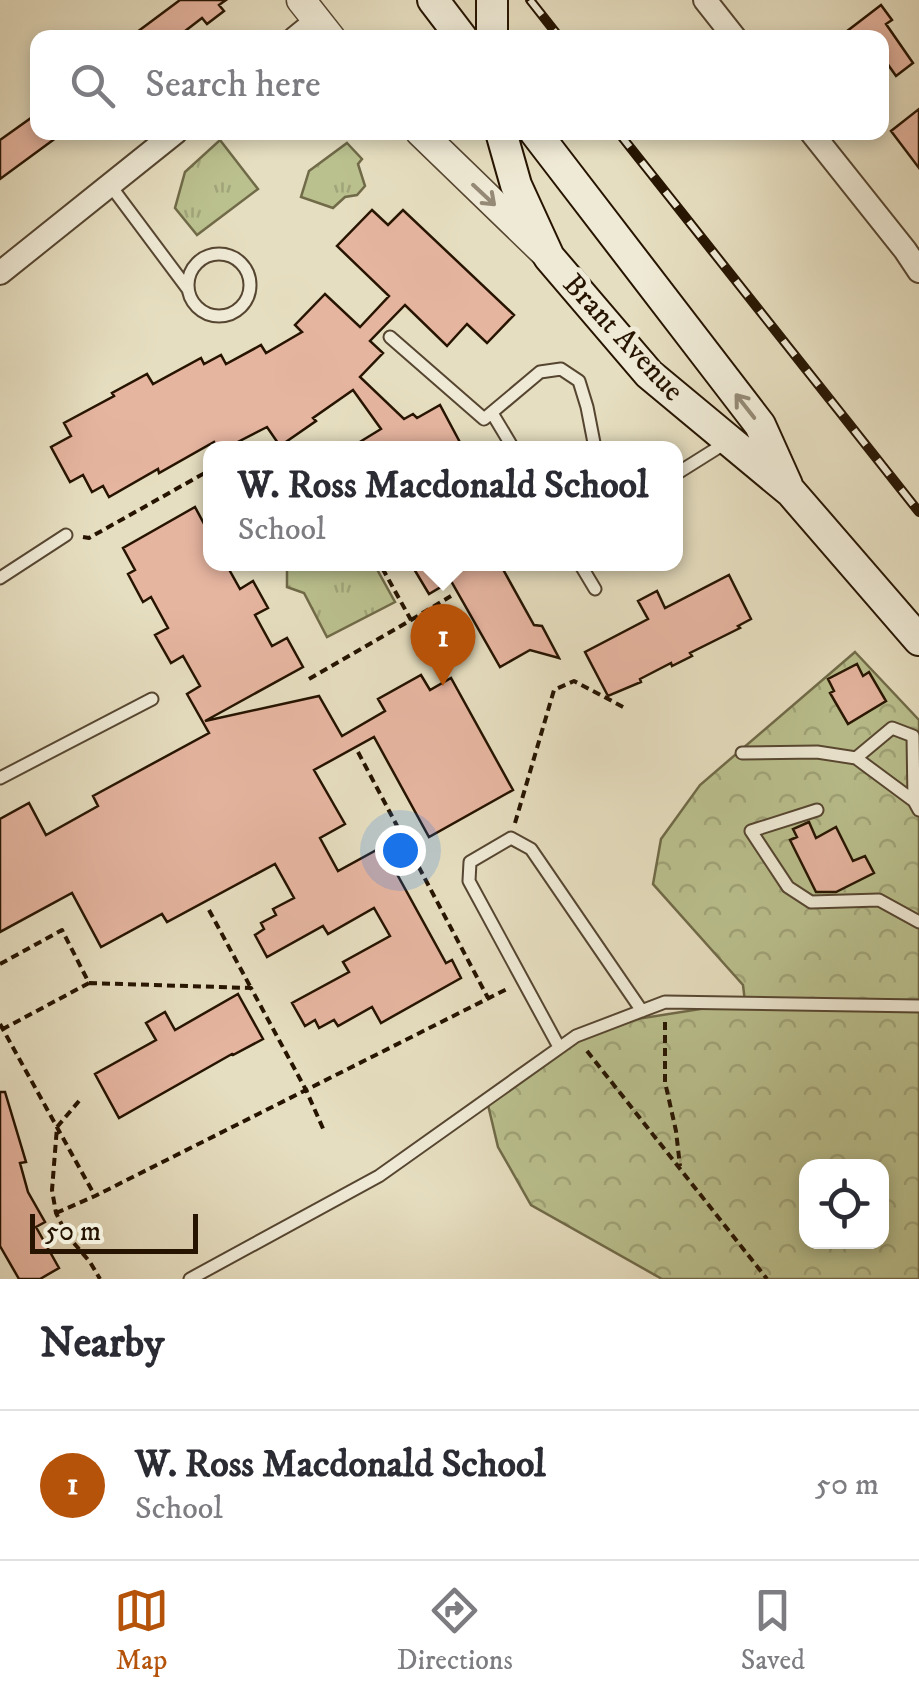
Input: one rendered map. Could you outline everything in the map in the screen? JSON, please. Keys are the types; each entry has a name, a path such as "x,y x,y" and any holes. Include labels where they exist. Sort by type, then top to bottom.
{"main road":[{"path":"433,0 456,30"},
{"name":"Brant Avenue","path":"503,140 516,185 549,257 649,374 791,492 919,640"},
{"path":"541,140 760,425 791,492"}],"street":[{"path":"705,0 729,30"},
{"path":"0,273 166,140"},
{"path":"428,140 549,257"},
{"path":"818,140 912,245 919,272"}],"lane":[{"path":"110,185 187,288 196,308 217,317 238,311 251,293 248,271 232,256 210,254 192,267 187,288"},
{"path":"390,337 484,420 540,372 561,369 579,382 594,441"},
{"path":"492,413 508,441"},
{"path":"683,470 730,441"},
{"path":"0,578 66,535"},
{"path":"584,571 595,589"},
{"path":"0,778 152,699"},
{"path":"856,758 892,728 913,736 917,806"},
{"path":"742,753 817,752 856,758 917,806"},
{"path":"817,810 752,831 788,887 811,902 879,900 919,922"},
{"path":"559,1046 469,881 470,862 511,838 531,849 642,1011"},
{"path":"190,1279 379,1176 576,1036 665,1002 919,1006"}],"path":[{"path":"66,535 88,538 203,474"},
{"path":"384,571 411,620"},
{"path":"309,678 452,596"},
{"path":"511,838 554,690 574,682 627,709"},
{"path":"358,752 488,998"},
{"path":"209,910 325,1133"},
{"path":"0,964 62,930 89,984"},
{"path":"56,1213 524,980"},
{"path":"95,1196 1,1027 89,984 251,988"},
{"path":"665,1002 665,1082 680,1169"},
{"path":"576,1036 766,1279"},
{"path":"78,1101 57,1127 52,1190 56,1213 67,1236 100,1279"}],"green space":[{"path":"220,140 258,189 197,235 175,208 185,172"},
{"path":"347,143 362,159 358,164 365,186 333,208 301,197 309,171"},
{"path":"287,571 378,571 395,602 327,637 304,593 287,587"},
{"path":"855,652 919,720 919,1279 662,1279 531,1205 498,1147 488,1105 539,1057 618,1022 745,1002 743,985 653,884 661,839 700,785"}],"building":[{"path":"180,0 226,0 219,5 224,11 207,24 202,18 186,30 140,30"},
{"path":"881,5 892,20 886,24 913,63 896,76 889,66 889,30 848,30"},
{"path":"919,109 919,168 891,131"},
{"path":"30,119 30,140 53,140 0,179 0,140"},
{"path":"372,210 388,225 403,210 514,315 487,343 467,324 447,346 405,305 370,341 383,353 360,377 404,419 413,414 417,418 440,405 459,441 361,441 381,429 353,390 287,441 277,441 267,427 240,441 203,441 203,448 109,497 103,486 92,492 83,475 70,482 51,447 71,436 64,423 147,374 153,384 201,358 204,364 221,355 226,364 261,345 266,353 302,332 295,325 325,294 360,327 389,296 337,246"},
{"path":"195,507 203,522 203,571 230,571 240,589 253,581 268,608 255,615 272,646 287,638 303,667 205,721 319,696 342,736 385,711 378,699 421,675 430,690 451,678 513,790 429,837 374,737 314,770 345,824 320,838 338,871 382,847 446,963 452,960 461,978 381,1023 372,1007 338,1026 334,1020 319,1028 315,1020 305,1026 292,1003 349,972 343,962 390,936 374,908 328,934 323,926 267,957 255,935 264,929 261,923 276,915 273,909 294,898 275,864 167,922 162,914 101,947 72,893 0,932 0,819 29,803 46,835 98,806 93,796 209,733 187,694 200,686 183,656 171,663 155,635 168,628 151,597 143,602 128,574 135,570 123,548"},
{"path":"415,571 504,571 534,625 542,626 559,658 530,650 500,667 451,581 429,594"},
{"path":"729,575 751,619 690,653 692,656 608,696 585,652 648,619 638,601 657,591 665,608"},
{"path":"857,664 863,676 869,672 886,701 848,724 830,693 834,691 828,679"},
{"path":"809,822 816,838 836,827 853,861 865,856 874,873 836,892 816,892 790,840 797,837 793,829"},
{"path":"238,994 263,1039 119,1118 95,1074 156,1040 146,1023 165,1012 175,1030"},
{"path":"0,1092 5,1092 26,1162 20,1163 28,1192 45,1222 36,1227 59,1268 40,1279 19,1279 0,1246"}],"railway":[{"path":"530,0 554,30"},
{"path":"624,140 919,512"}],"place":[{"name":"W. Ross Macdonald School","path":"443,686"}]}
